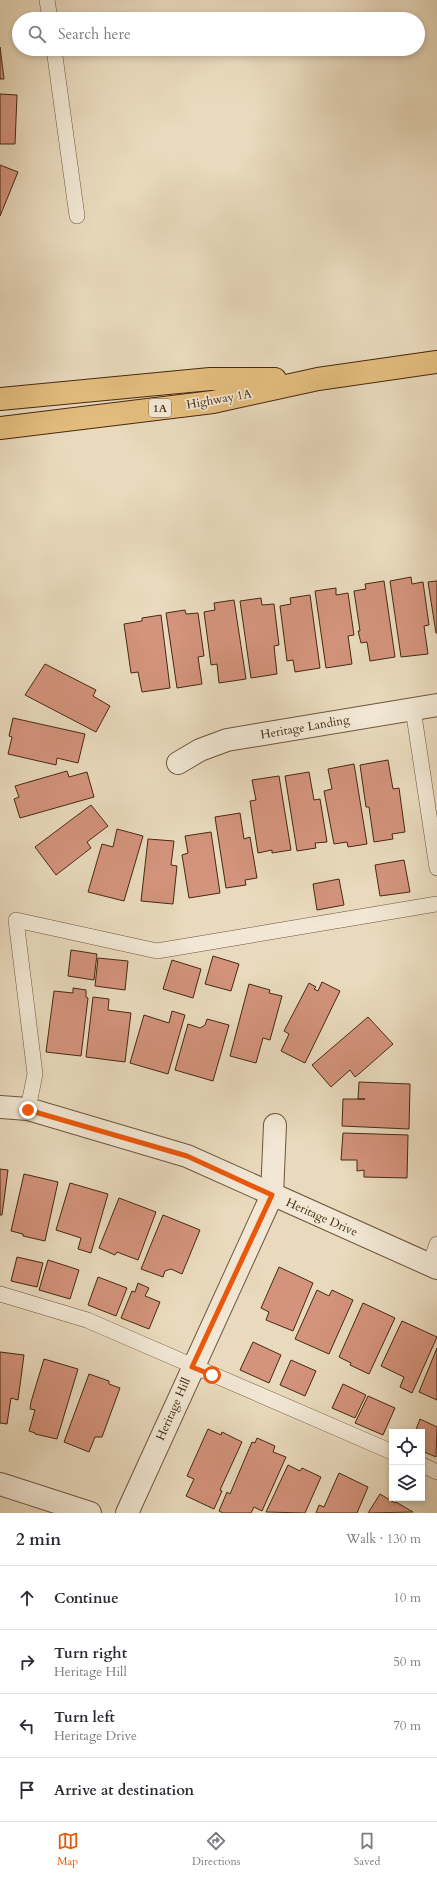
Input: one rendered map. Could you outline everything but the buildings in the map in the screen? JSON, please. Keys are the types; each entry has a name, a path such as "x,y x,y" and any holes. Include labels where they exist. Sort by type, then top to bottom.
{"main road":[{"name":"Highway 1A","path":"0,428 213,402 318,379 437,362"},
{"name":"Highway 1A","path":"0,399 210,379 318,379"}],"street":[{"name":"Heritage Landing","path":"178,763 200,750 227,740 437,705"},
{"name":"Heritage Drive","path":"0,1107 28,1110 187,1156 433,1266"},
{"name":"Heritage Hill","path":"127,1513 192,1367 272,1195 275,1125"},
{"path":"0,1484 90,1513"}],"lane":[{"path":"47,0 49,12"},
{"path":"55,56 77,216"},
{"path":"413,708 437,868"},
{"path":"28,1110 35,1074 16,920 157,952 437,904"},
{"path":"433,1266 437,1244"},
{"path":"0,1294 88,1320 192,1367 389,1451"},
{"path":"425,1466 437,1472"}],"route":[{"path":"28,1110 187,1156 272,1195 192,1367 212,1375"}]}
